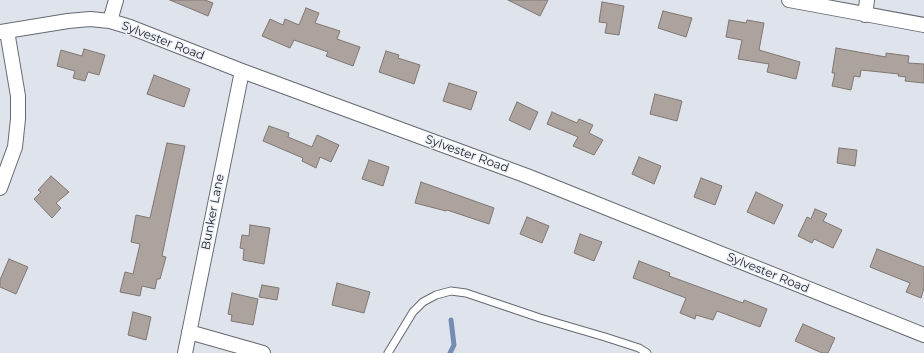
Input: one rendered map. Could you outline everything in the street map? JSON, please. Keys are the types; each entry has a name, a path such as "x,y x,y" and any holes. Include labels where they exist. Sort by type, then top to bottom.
{"street":[{"path":"110,21 116,0"},
{"path":"789,0 924,25"},
{"path":"865,15 867,0"},
{"name":"Sylvester Road","path":"4,31 68,21 90,19 110,21 533,179 924,335"},
{"path":"0,188 15,147 18,119 18,96 4,31"},
{"name":"Bunker Lane","path":"185,353 242,71"},
{"path":"189,332 263,353"}],"lane":[{"path":"388,353 413,312 423,302 436,295 451,291 466,293 540,318 639,348 647,353"}],"building":[{"path":"170,0 205,0 213,3 208,16"},
{"path":"508,0 548,0 540,16"},
{"path":"602,2 624,6 619,35 605,33 607,23 599,22"},
{"path":"306,8 319,13 315,23 340,31 337,39 360,47 353,66 326,56 328,52 294,40 290,48 262,36 270,19 283,25 285,19 299,25"},
{"path":"663,11 692,18 686,37 658,28"},
{"path":"729,20 746,23 747,20 764,23 759,50 800,62 796,79 767,72 769,64 738,59 742,40 726,37"},
{"path":"836,48 886,57 886,53 909,56 908,63 924,64 924,83 905,81 906,77 898,76 899,74 861,70 860,77 854,76 851,90 832,86 835,73 832,73"},
{"path":"84,49 105,55 99,75 88,72 85,81 73,78 75,71 57,66 61,50 82,56"},
{"path":"386,51 399,55 398,58 420,65 414,84 379,72"},
{"path":"154,75 190,89 184,107 147,94"},
{"path":"449,83 477,92 471,110 443,101"},
{"path":"655,94 682,101 677,121 650,114"},
{"path":"517,102 538,112 530,130 509,120"},
{"path":"552,112 577,123 579,119 593,125 589,133 603,140 594,155 573,146 578,137 547,124"},
{"path":"269,126 289,133 288,137 312,147 317,135 339,145 331,162 320,157 316,168 302,161 303,158 263,141"},
{"path":"167,143 185,146 162,256 166,257 160,279 157,279 155,289 142,286 140,296 120,292 125,272 133,274 140,244 131,242 136,215 150,218"},
{"path":"839,148 857,150 855,166 837,163"},
{"path":"639,157 661,166 654,184 632,174"},
{"path":"369,160 389,167 383,186 362,179"},
{"path":"51,176 69,192 56,203 61,208 52,218 34,199 41,192 38,190"},
{"path":"701,178 722,186 715,205 694,197"},
{"path":"421,182 494,208 489,224 447,210 415,203"},
{"path":"756,192 783,205 774,224 747,212"},
{"path":"815,209 827,214 823,221 842,230 833,248 814,239 812,243 798,236 807,217 811,219"},
{"path":"527,217 549,226 542,243 520,234"},
{"path":"250,225 270,228 264,264 243,260 244,249 240,248 242,235 249,236"},
{"path":"580,234 602,242 594,261 574,253"},
{"path":"877,249 924,267 924,288 921,298 906,292 910,283 870,267"},
{"path":"9,259 28,267 16,294 0,287 0,280"},
{"path":"639,261 670,273 669,276 743,303 744,300 767,309 760,327 717,311 713,320 696,315 695,319 680,313 686,298 633,278"},
{"path":"337,283 370,292 364,313 332,305"},
{"path":"262,285 279,288 277,300 259,297"},
{"path":"232,293 258,299 253,325 231,321 232,315 228,314"},
{"path":"133,312 151,317 146,340 128,335"},
{"path":"803,324 835,338 828,353 822,353 795,341"}],"waterway":[{"path":"450,353 454,345 451,320"}]}
